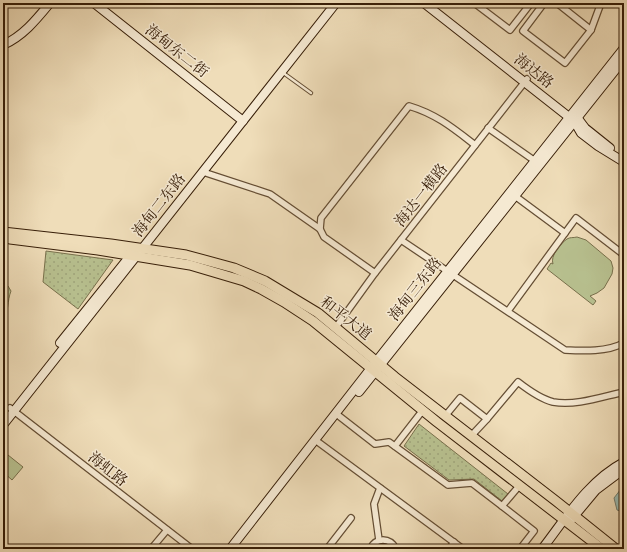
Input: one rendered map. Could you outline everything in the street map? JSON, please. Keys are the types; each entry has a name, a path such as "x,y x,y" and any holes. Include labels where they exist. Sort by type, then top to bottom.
{"main road":[{"path":"3,41 12,37 25,27 46,3"},
{"path":"3,45 14,40 28,29 50,3"},
{"name":"海甸东二街","path":"94,3 243,119"},
{"name":"海甸东二街","path":"98,3 243,119"},
{"name":"海甸二东路","path":"136,252 203,172 331,3"},
{"name":"海甸二东路","path":"280,71 336,3"},
{"name":"海达路","path":"424,3 526,80"},
{"name":"海达路","path":"430,3 624,158"},
{"name":"海甸三东路","path":"451,272 535,161 573,117 624,48"},
{"path":"230,549 451,272 515,196 573,117 623,61"},
{"name":"海达路","path":"573,117 582,133 598,146 624,162"},
{"name":"海甸二东路","path":"3,425 12,409 243,119"},
{"name":"和平大道","path":"3,232 136,252 190,265 244,281 284,302 376,366 401,381 446,415 569,518 602,549"},
{"name":"和平大道","path":"3,238 136,252 186,255 234,268 265,281 289,294 336,327 424,410 520,485 616,549"},
{"path":"234,549 339,416 376,366"},
{"name":"海甸二东路","path":"3,416 12,409"},
{"path":"548,549 580,499 612,469 624,462"},
{"path":"542,549 599,487 624,470"}],"street":[{"path":"477,5 510,30 531,3"},
{"path":"544,3 523,31 565,63 592,30 601,3"},
{"path":"557,3 592,30"},
{"name":"海达一横路","path":"336,327 375,273 526,80"},
{"path":"320,229 321,218 409,106 425,111 440,119 475,145"},
{"path":"488,128 535,161"},
{"path":"203,172 270,194 320,229 324,237 375,273"},
{"path":"515,196 565,233"},
{"path":"508,311 576,218 624,255"},
{"path":"401,240 451,272 565,350 584,351 613,347 624,343"},
{"path":"472,436 518,382 530,391 552,402 578,402 624,392"},
{"path":"446,415 460,398 487,419"},
{"name":"海虹路","path":"12,409 192,549"},
{"path":"395,446 424,410"},
{"path":"339,416 375,444 389,442 448,485 472,483 534,531 520,549"},
{"path":"318,442 463,549"},
{"path":"502,506 520,485"},
{"path":"379,540 374,504 380,488"},
{"path":"327,549 351,518"},
{"path":"151,549 167,530"},
{"path":"370,549 372,545 379,540 389,541 396,549"},
{"path":"449,549 454,542"}],"lane":[{"path":"280,71 311,93"}],"green space":[{"path":"577,237 586,240 611,261 613,268 612,274 604,288 590,296 596,301 593,305 547,269 551,263 553,264 552,261 554,254 561,244 568,238"},
{"path":"46,251 113,260 78,309 43,282"},
{"path":"8,286 11,291 3,321 3,288"},
{"path":"419,424 508,494 502,501 474,479 449,480 404,446"},
{"path":"3,451 23,467 12,480 3,472"}],"water":[{"path":"624,485 624,512 617,510 614,498"}]}
